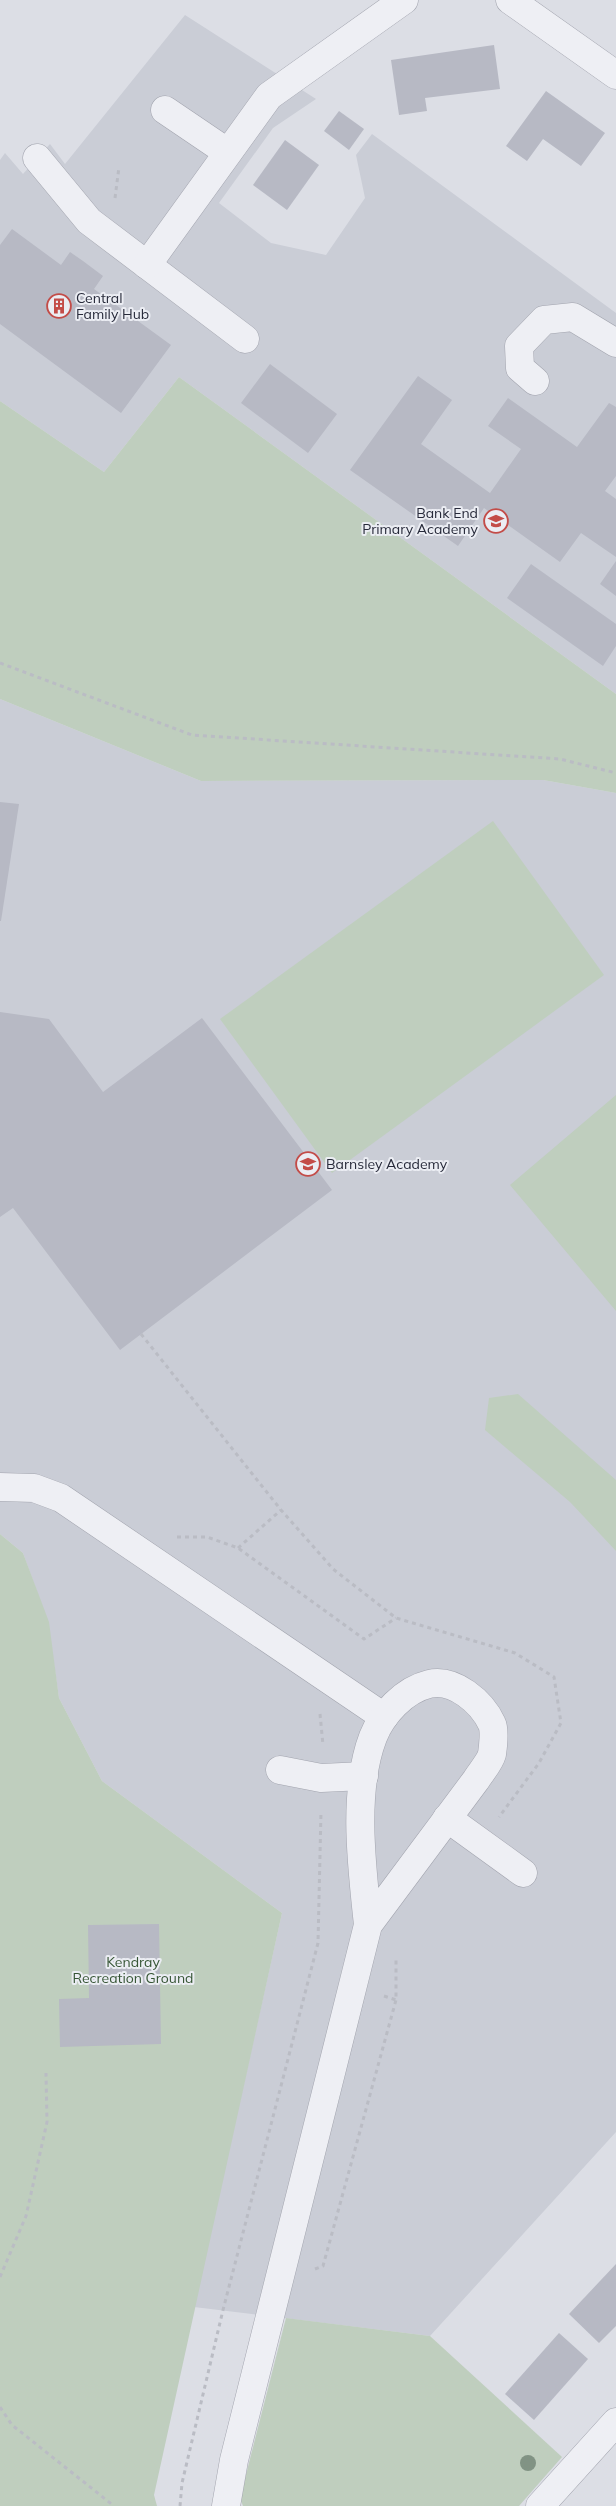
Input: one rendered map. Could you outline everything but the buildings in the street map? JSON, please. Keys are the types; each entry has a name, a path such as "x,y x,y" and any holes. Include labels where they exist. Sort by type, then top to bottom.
{"street":[{"path":"147,265 195,212 227,152 269,96 404,0"},
{"path":"510,0 616,76"},
{"path":"165,110 227,152"},
{"path":"37,158 89,221 147,265 198,295 245,339"},
{"path":"535,381 520,368 518,346 544,320 573,318 616,342"},
{"path":"0,1487 34,1488 61,1498 384,1717"},
{"path":"226,2506 234,2460 368,1925 360,1852 364,1776 373,1737 384,1717 403,1696 430,1684 456,1687 479,1705 493,1725 492,1755 476,1780 368,1925"},
{"path":"280,1770 321,1778 364,1776"},
{"path":"446,1818 523,1873"},
{"path":"540,2506 616,2422"}],"path":[{"path":"0,663 192,735 560,759 616,773"},
{"path":"238,1548 281,1510"},
{"path":"149,1558 160,1543 179,1536 207,1537 238,1548 364,1639 396,1618"},
{"path":"180,2506 182,2483 223,2310 318,1942 321,1778 324,1736 321,1715 318,1709"},
{"path":"0,2277 28,2206 46,2122 46,2073"},
{"path":"0,2406 12,2424 114,2506"}],"shaded area":[{"name":"Bank End Primary Academy","path":"185,15 316,99 273,128 219,203 271,243 326,255 365,198 356,155 372,134 616,313 616,694 179,377 104,472 0,401 0,160 5,153 23,174 50,144 65,164"},
{"name":"Barnsley Academy","path":"0,699 201,781 543,780 616,793 616,2132 430,2336 194,2307 282,1913 102,1781 59,1698 48,1622 23,1553 0,1534"}],"green space":[{"path":"179,377 616,694 616,793 543,780 201,781 0,699 0,401 104,472"},
{"path":"493,821 604,975 332,1173 220,1019"},
{"path":"616,1095 616,1311 510,1185"},
{"path":"518,1394 616,1480 616,1551 570,1502 485,1430 489,1398"},
{"name":"Kendray Recreation Ground","path":"0,1534 23,1553 49,1622 59,1698 102,1781 282,1913 154,2495 157,2506 0,2506"},
{"path":"286,2318 430,2336 562,2457 519,2506 243,2506 240,2498"}],"place":[{"name":"Central Family Hub","path":"59,306"},
{"name":"Bank End Primary Academy","path":"496,521"},
{"name":"Barnsley Academy","path":"308,1164"}]}
